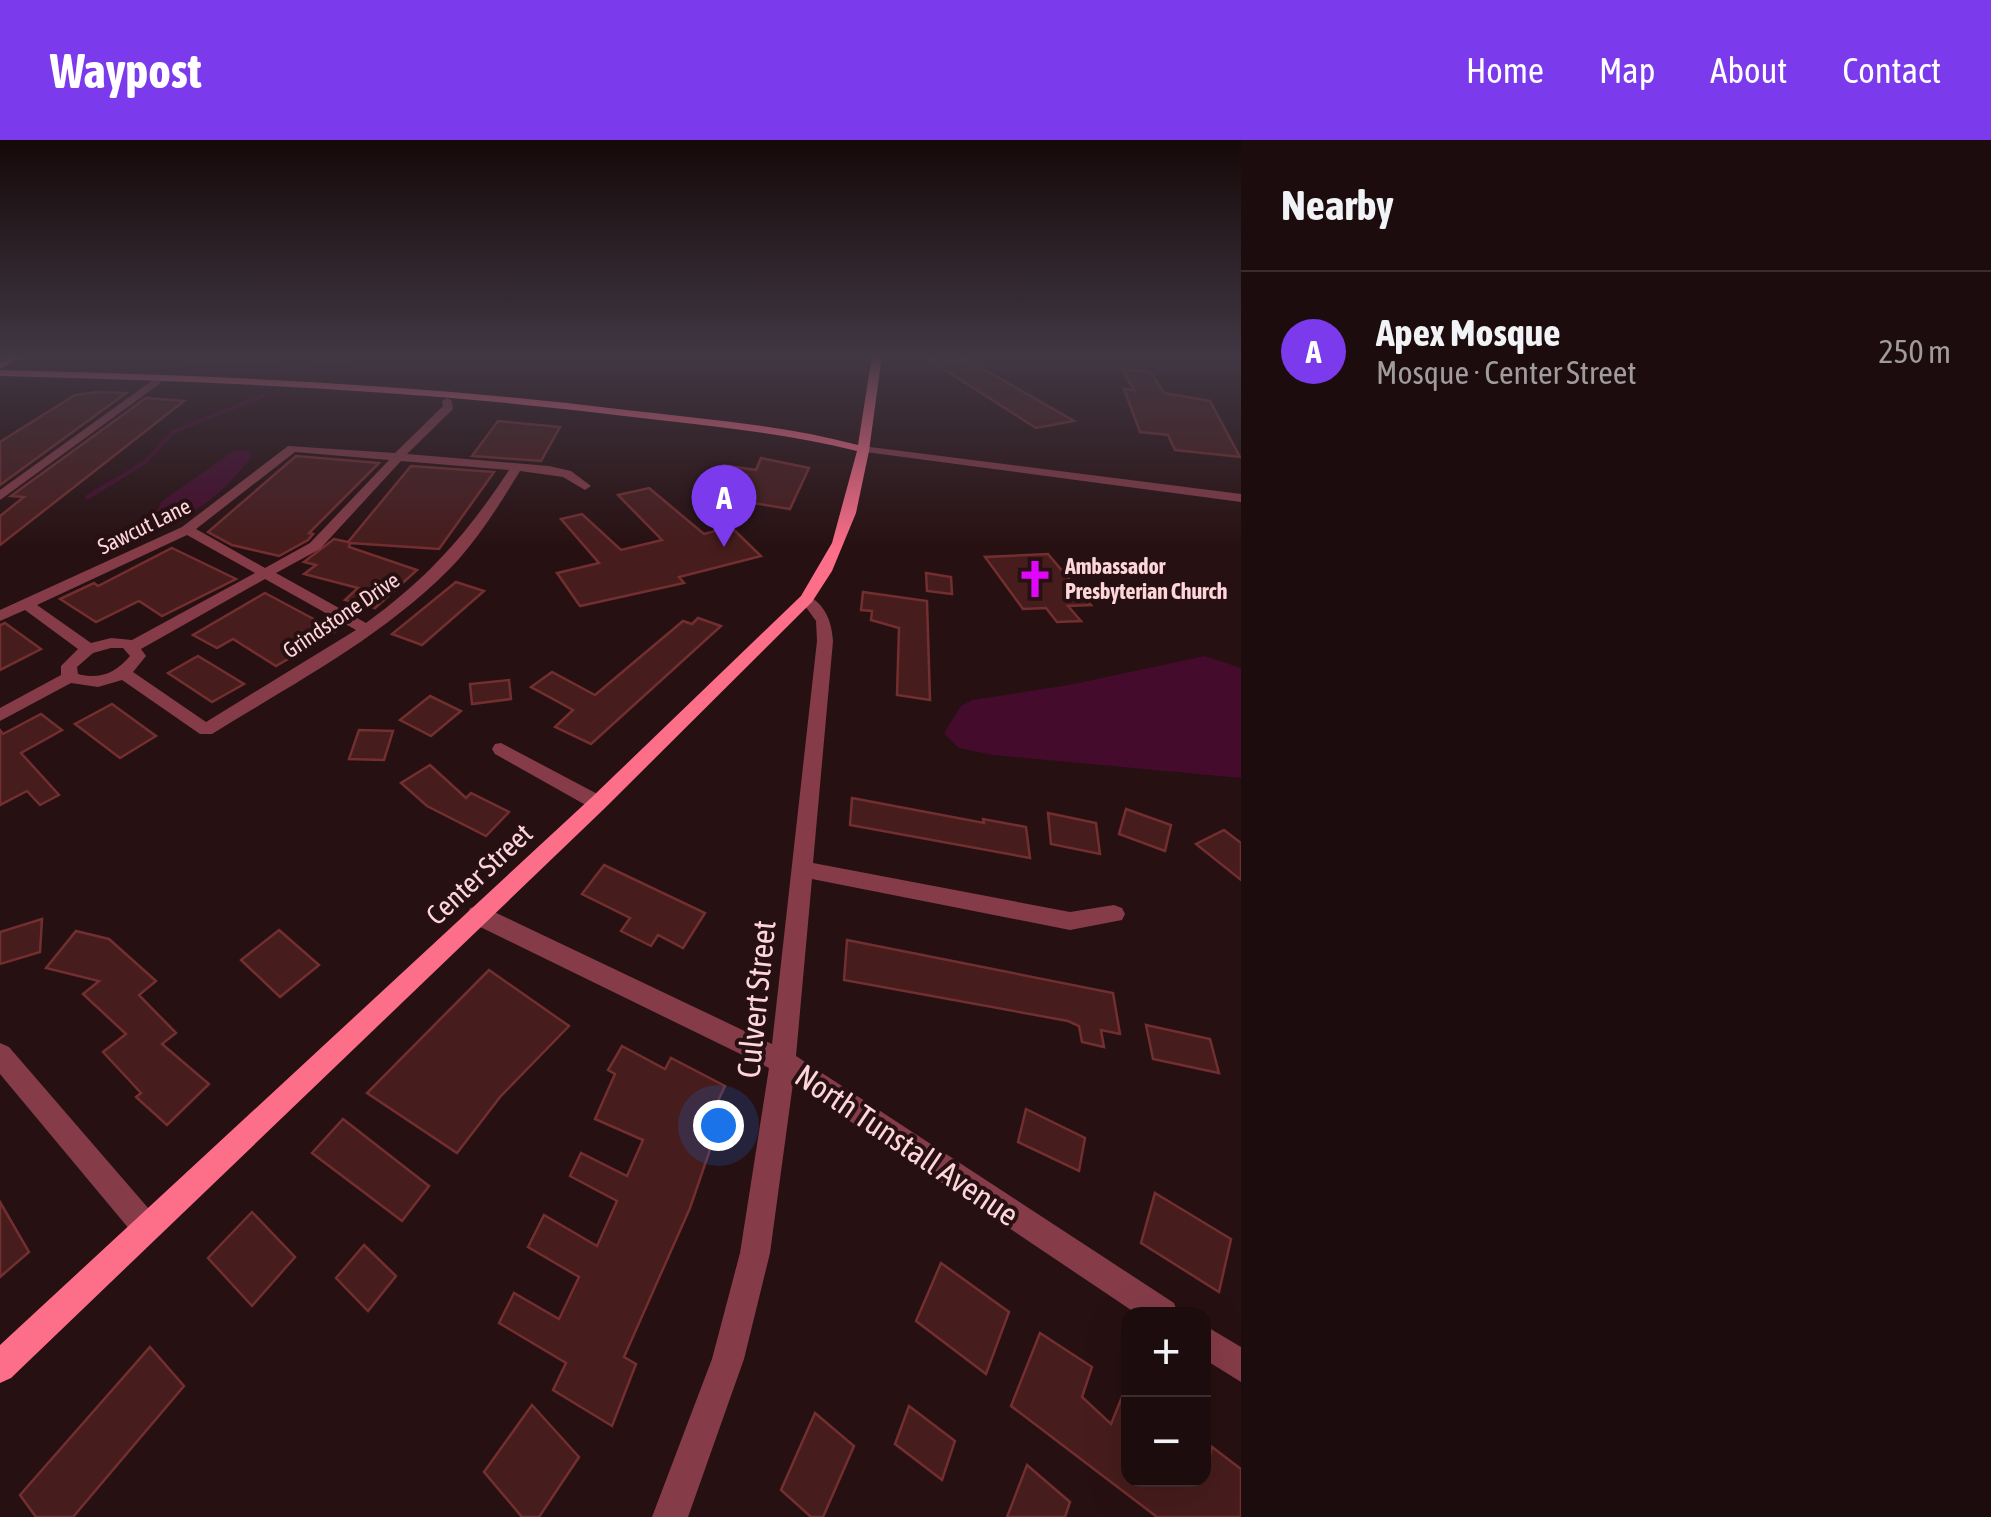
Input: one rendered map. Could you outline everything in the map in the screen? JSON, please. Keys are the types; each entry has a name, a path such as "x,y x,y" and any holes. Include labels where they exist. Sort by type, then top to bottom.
{"main road":[{"path":"626,419 862,449"},
{"name":"Center Street","path":"0,1366 598,803 807,600 842,544 857,492 867,419"}],"street":[{"path":"0,496 105,419"},
{"path":"70,677 73,660 89,648 120,642 134,646 268,575 332,531 436,419"},
{"name":"Sawcut Lane","path":"0,616 187,530 292,448 404,451 566,474 585,486"},
{"path":"862,449 1241,498"},
{"name":"Grindstone Drive","path":"123,673 206,730 365,629 451,559 518,467"},
{"path":"187,530 365,629"},
{"name":"Culvert Street","path":"670,1517 742,1311 783,1062 825,641 824,622 807,600"},
{"path":"26,604 89,648"},
{"path":"0,715 70,677 92,683 123,673 138,656 134,646"},
{"path":"500,748 598,803"},
{"path":"803,869 1070,920 1114,914"},
{"name":"North Tunstall Avenue","path":"478,916 783,1062 1153,1307"},
{"path":"0,1055 145,1226"},
{"path":"1211,1346 1241,1366"}],"shaded area":[{"path":"235,450 248,451 252,456 222,490 181,518 154,521 161,502"},
{"path":"1205,656 1241,668 1241,778 993,755 959,748 944,733 961,706 972,700 1069,685"}],"building":[{"path":"36,419 90,419 0,485 0,442"},
{"path":"117,419 161,419 0,545 0,516 24,497 11,496"},
{"path":"1022,419 1074,421 1036,428"},
{"path":"1135,419 1220,419 1240,457 1175,450 1168,435 1140,432"},
{"path":"498,421 560,427 541,461 472,456"},
{"path":"296,456 379,463 309,533 313,534 308,540 279,556 232,545 208,532"},
{"path":"761,458 809,468 790,509 740,501 743,495 709,489 723,465 756,470"},
{"path":"411,466 494,472 439,549 350,543 349,547 417,570 375,608 345,600 358,588 304,574 316,565 304,562 334,539 348,542"},
{"path":"649,488 704,534 731,527 761,556 679,577 684,583 580,606 557,573 599,563 561,519 582,514 621,550 662,540 618,495"},
{"path":"172,548 236,579 162,616 139,601 96,622 60,599 94,583 98,586"},
{"path":"1048,554 1091,605 1068,606 1081,621 1057,622 1046,608 1023,609 985,557"},
{"path":"926,573 951,577 952,594 927,591"},
{"path":"456,582 484,591 422,645 392,634"},
{"path":"863,592 927,601 930,700 897,695 899,628 871,620 872,611 861,610"},
{"path":"265,593 336,631 276,666 233,639 217,648 193,635"},
{"path":"698,618 721,626 591,744 555,727 573,710 531,687 552,672 595,695 683,621 692,624"},
{"path":"5,623 41,649 0,670 0,625"},
{"path":"198,656 244,684 212,702 168,673"},
{"path":"509,680 511,699 472,704 470,684"},
{"path":"430,696 461,711 431,736 400,720"},
{"path":"112,704 156,736 120,758 75,724"},
{"path":"41,714 62,730 21,753 59,795 40,805 27,791 0,805 0,730 3,734"},
{"path":"359,730 393,731 384,760 349,759"},
{"path":"430,765 466,798 471,793 509,812 486,836 427,806 401,783"},
{"path":"852,798 1026,827 1030,858 850,825"},
{"path":"1126,809 1171,825 1165,851 1119,834"},
{"path":"1048,813 1096,823 1100,854 1051,844"},
{"path":"1224,830 1241,843 1241,880 1196,844"},
{"path":"604,865 705,913 683,948 658,935 651,946 621,931 630,918 582,894"},
{"path":"42,919 40,952 0,964 0,932"},
{"path":"279,930 319,965 280,997 241,960"},
{"path":"76,931 109,939 156,981 139,995 176,1033 162,1044 209,1084 167,1125 136,1097 141,1093 103,1052 126,1034 83,994 99,981 46,968"},
{"path":"847,940 1113,993 1120,1034 1101,1030 1104,1047 1082,1042 1079,1026 1068,1021 844,980"},
{"path":"489,970 569,1026 500,1097 457,1153 367,1093"},
{"path":"1146,1025 1210,1039 1219,1073 1153,1059"},
{"path":"622,1046 665,1069 671,1058 725,1086 700,1139 712,1144 690,1208 624,1357 636,1364 612,1426 553,1390 566,1363 499,1323 514,1293 559,1319 579,1277 528,1247 544,1215 597,1246 617,1201 570,1176 581,1153 627,1176 643,1140 595,1119 615,1074 608,1070"},
{"path":"1026,1109 1085,1138 1079,1171 1018,1142"},
{"path":"343,1119 429,1186 402,1221 312,1153"},
{"path":"1155,1193 1231,1239 1219,1292 1141,1243"},
{"path":"0,1202 29,1252 0,1277"},
{"path":"252,1212 295,1257 252,1306 208,1258"},
{"path":"364,1245 396,1276 368,1311 336,1278"},
{"path":"941,1263 1009,1312 986,1374 916,1321"},
{"path":"1040,1333 1092,1367 1082,1397 1111,1424 1121,1399 1121,1487 1211,1487 1212,1447 1241,1469 1241,1517 1157,1517 1011,1406"},
{"path":"150,1347 184,1386 73,1517 36,1517 20,1495"},
{"path":"532,1405 579,1457 539,1517 522,1517 484,1472"},
{"path":"909,1406 955,1441 942,1480 895,1444"},
{"path":"815,1413 854,1446 823,1517 811,1517 781,1490"},
{"path":"1027,1465 1070,1502 1065,1517 1007,1517"}],"waterway":[{"path":"108,485 145,462 173,432 205,419"},
{"path":"88,497 112,482"}],"place":[{"name":"Apex Mosque","path":"724,547"},
{"name":"Ambassador Presbyterian Church","path":"1035,579"}]}
